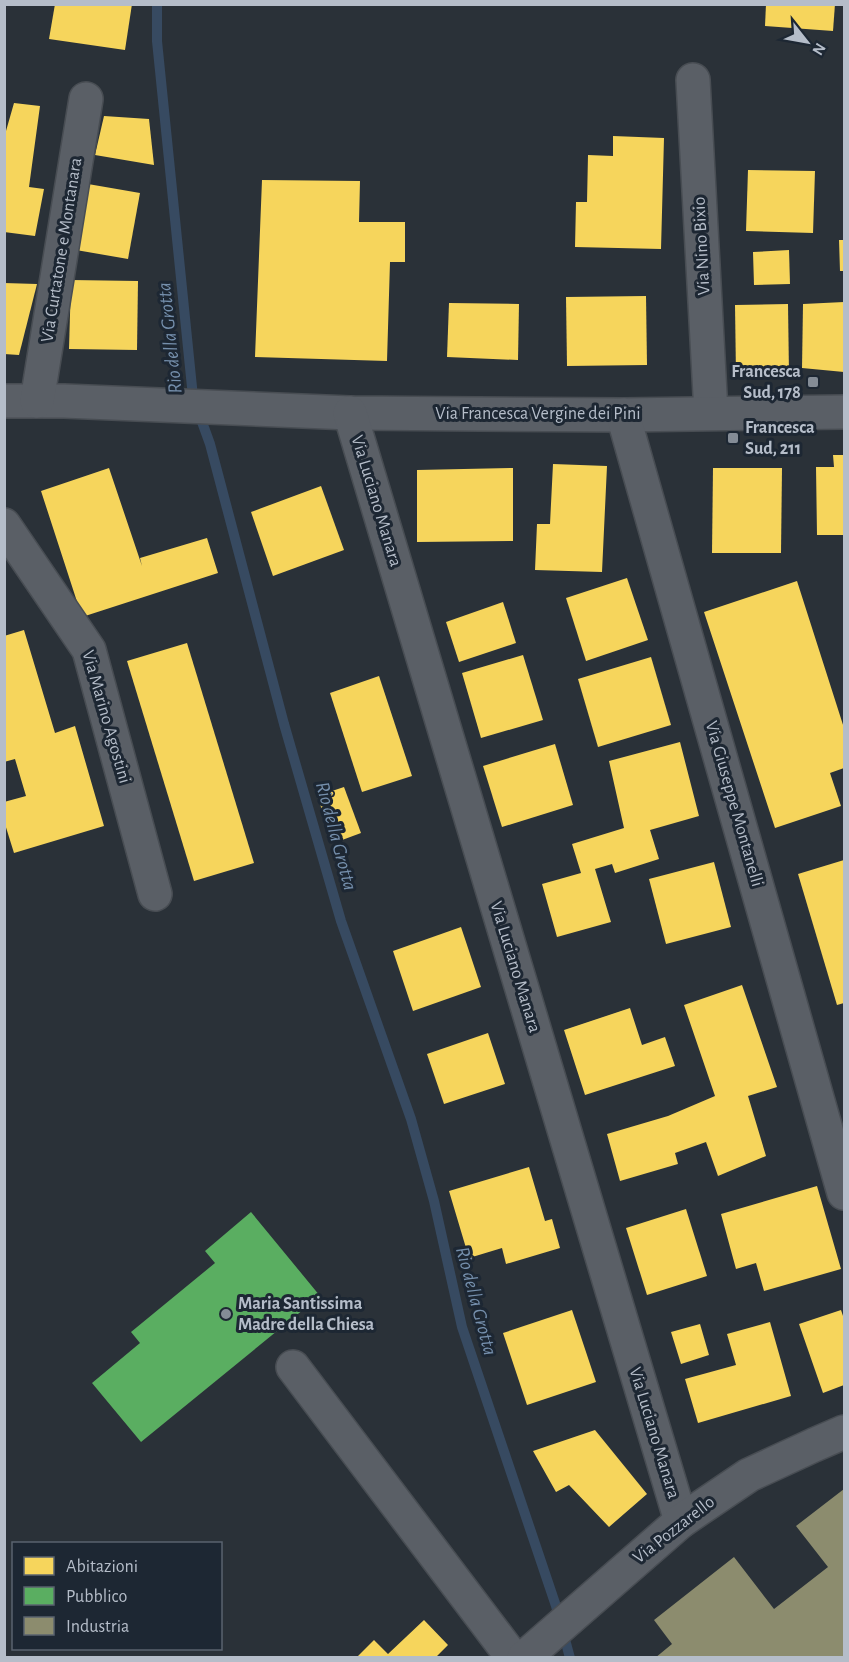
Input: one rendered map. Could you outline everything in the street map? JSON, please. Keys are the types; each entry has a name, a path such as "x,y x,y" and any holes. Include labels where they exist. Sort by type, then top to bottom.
{"street":[{"name":"Via Nino Bixio","path":"693,80 711,413"},
{"name":"Via Curtatone e Montanara","path":"37,401 86,99"},
{"path":"4,401 37,401"},
{"name":"Via Francesca Vergine dei Pini","path":"37,401 350,413 623,415 844,412"},
{"name":"Via Luciano Manara","path":"350,413 681,1521"},
{"name":"Via Giuseppe Montanelli","path":"623,415 844,1193"},
{"name":"Via Marino Agostini","path":"4,525 89,650 155,894"},
{"path":"293,1367 524,1654"},
{"name":"Via Pozzarello","path":"524,1654 681,1521 749,1475 844,1432"}],"building: Abitazioni":[{"path":"55,4 132,4 125,50 49,39"},
{"path":"766,4 835,4 833,31 765,26"},
{"path":"14,103 40,106 29,187 44,189 35,236 4,232 4,138"},
{"path":"104,116 149,119 154,165 95,155"},
{"path":"613,136 664,138 661,249 575,247 576,202 587,202 588,155 613,156"},
{"path":"748,170 815,171 813,233 746,231"},
{"path":"262,180 360,181 359,222 405,222 405,262 390,262 387,361 255,357"},
{"path":"88,184 140,193 128,259 76,250"},
{"path":"839,240 844,240 844,271 840,271"},
{"path":"789,250 790,284 754,285 753,252"},
{"path":"71,280 138,281 137,350 69,349"},
{"path":"4,283 37,284 19,355 4,354"},
{"path":"646,296 647,365 567,366 566,297"},
{"path":"844,302 844,372 802,368 803,304"},
{"path":"449,303 519,304 518,360 447,357"},
{"path":"788,304 789,375 736,376 735,305"},
{"path":"833,455 844,455 844,535 817,535 816,467 834,467"},
{"path":"553,464 607,466 602,572 535,570 537,524 550,524"},
{"path":"109,468 142,566 140,558 207,538 218,573 82,617 41,491"},
{"path":"513,468 513,541 417,542 417,470"},
{"path":"713,468 782,468 781,553 712,553"},
{"path":"321,486 344,550 273,576 251,512"},
{"path":"627,578 648,640 586,661 566,598"},
{"path":"797,581 844,728 844,768 830,773 841,806 775,828 704,612"},
{"path":"503,602 516,643 459,662 446,622"},
{"path":"24,630 55,733 75,726 104,826 14,853 4,821 4,802 26,796 15,759 4,762 4,636"},
{"path":"187,643 254,863 194,881 127,661"},
{"path":"523,655 543,720 481,738 462,673"},
{"path":"651,657 671,725 598,747 578,679"},
{"path":"379,676 412,776 362,792 330,693"},
{"path":"680,742 699,816 650,830 659,859 615,873 612,864 595,869 611,922 557,937 542,884 581,873 572,844 624,828 609,761"},
{"path":"555,744 573,805 502,827 483,766"},
{"path":"344,787 361,833 334,843 317,796"},
{"path":"844,860 844,1003 837,1005 798,874"},
{"path":"714,862 731,927 666,944 649,879"},
{"path":"461,927 481,987 413,1011 393,951"},
{"path":"742,985 777,1087 748,1096 766,1156 718,1176 706,1142 675,1153 678,1164 620,1181 607,1134 668,1116 715,1096 684,1005"},
{"path":"630,1008 642,1045 665,1037 675,1066 585,1095 564,1030"},
{"path":"488,1033 505,1084 444,1104 427,1054"},
{"path":"529,1167 545,1221 552,1219 560,1248 506,1264 502,1248 469,1258 449,1191"},
{"path":"817,1186 841,1269 764,1291 756,1263 736,1269 721,1214"},
{"path":"686,1209 707,1276 647,1295 626,1228"},
{"path":"572,1310 596,1382 527,1405 503,1333"},
{"path":"841,1310 844,1319 844,1385 823,1393 799,1324"},
{"path":"770,1322 791,1396 698,1423 685,1379 736,1365 727,1334"},
{"path":"700,1324 709,1355 681,1364 671,1332"},
{"path":"595,1430 647,1494 609,1527 569,1485 556,1492 533,1451"},
{"path":"424,1620 448,1645 435,1658 356,1658 374,1640 388,1654"}],"building: Pubblico":[{"name":"Maria Santissima Madre della Chiesa","path":"251,1212 320,1296 141,1442 92,1383 140,1343 131,1332 215,1263 205,1251"}],"building: Industria":[{"path":"844,1489 844,1658 655,1658 672,1644 654,1620 734,1557 774,1609 828,1567 796,1526"}],"waterway":[{"name":"Rio della Grotta","path":"157,4 157,41 193,397 210,444 284,724 341,921 411,1119 434,1201 462,1327 556,1606 570,1658"}],"place":[{"name":"Francesca Sud, 178","path":"813,382"},
{"name":"Francesca Sud, 211","path":"733,438"},
{"name":"Maria Santissima Madre della Chiesa","path":"226,1314"}]}
